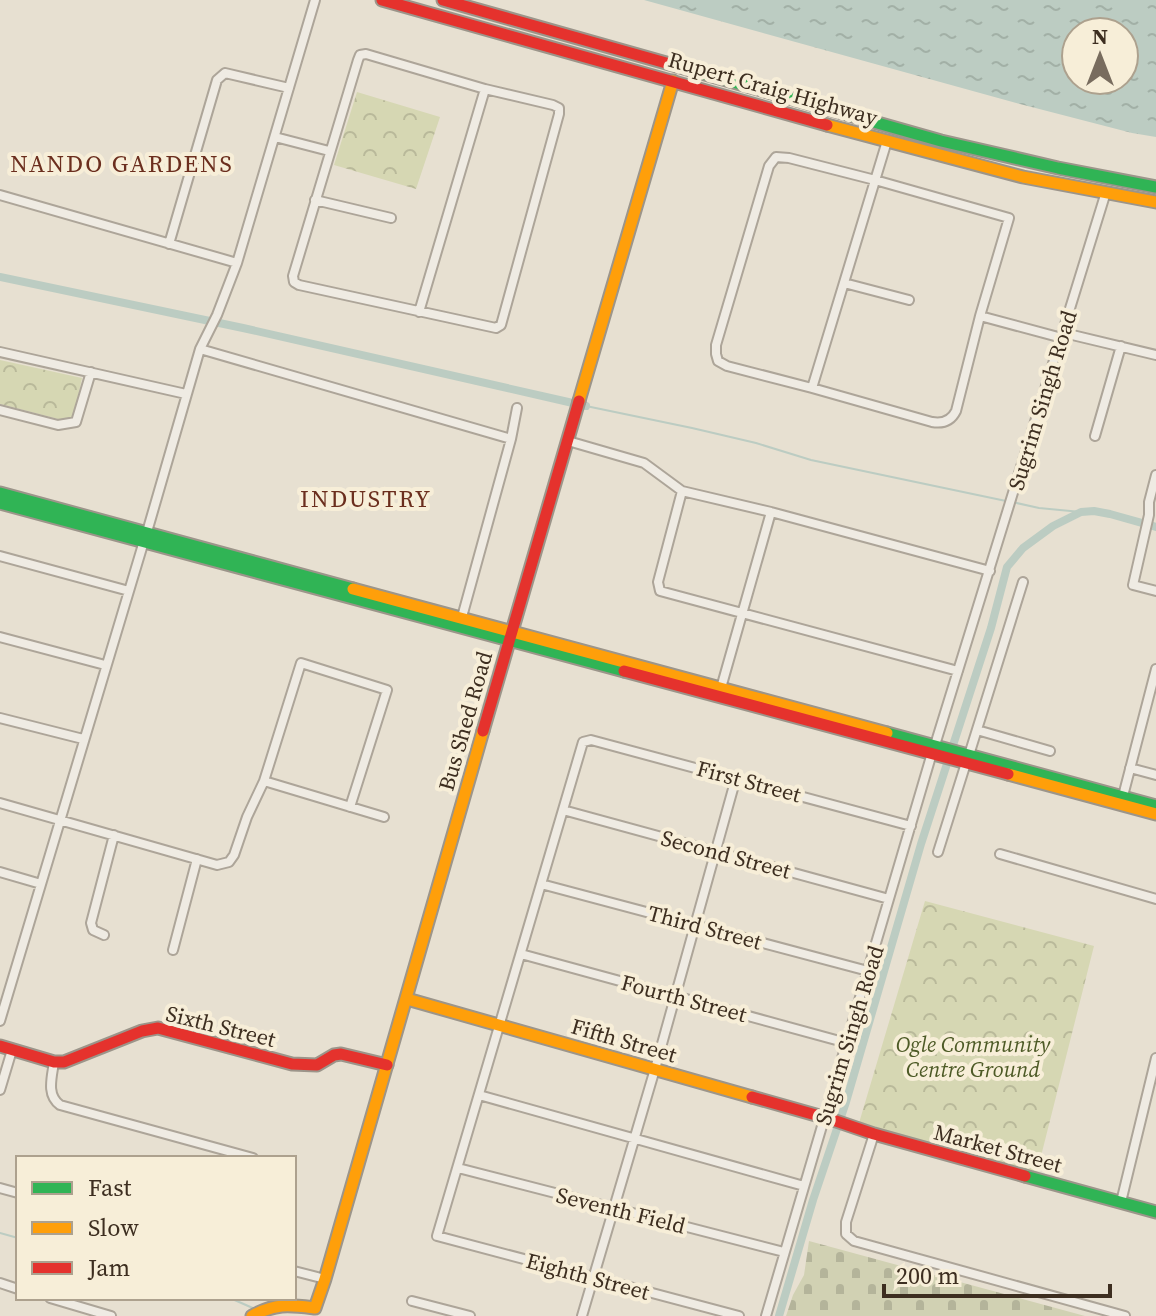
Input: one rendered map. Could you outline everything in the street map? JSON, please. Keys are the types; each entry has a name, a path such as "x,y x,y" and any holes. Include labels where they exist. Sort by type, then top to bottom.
{"main road":[{"name":"Rupert Craig Highway","path":"382,0 791,116 1023,177 1156,202"},
{"name":"Rupert Craig Highway","path":"443,0 941,141 1156,187"},
{"name":"Bus Shed Road","path":"252,1316 280,1303 313,1312 325,1279 673,81"},
{"path":"0,493 145,536 510,635 935,750 1156,806"},
{"path":"0,503 145,536 462,617 510,635 721,688 935,750"},
{"path":"966,758 1156,814"},
{"name":"Fifth Street","path":"407,999 827,1119"},
{"name":"Sixth Street","path":"54,1062 69,1060 142,1031 158,1028 292,1064 317,1065 341,1054 387,1065"},
{"path":"6,1048 54,1062"},
{"name":"Market Street","path":"827,1119 1156,1212"}],"street":[{"path":"0,1021 186,394 200,349 237,263 315,0"},
{"path":"366,54 485,89 559,108 501,325 496,328 294,282 293,276 329,151 360,55 366,54"},
{"path":"169,244 217,80 225,73 289,88"},
{"path":"419,312 485,89"},
{"path":"275,137 329,151"},
{"path":"812,388 887,141"},
{"path":"776,157 875,180 1009,218 956,411 950,420 943,423 727,366 716,358 716,345 769,166 776,157"},
{"name":"Sugrim Singh Road","path":"766,1316 827,1119 911,826 1106,192"},
{"path":"0,195 237,263"},
{"path":"315,200 391,218"},
{"path":"844,283 909,300"},
{"path":"980,316 1156,355"},
{"path":"1095,436 1121,346"},
{"path":"200,349 511,439"},
{"path":"0,352 186,394"},
{"path":"0,410 58,425 76,422 91,372"},
{"path":"462,617 517,408"},
{"path":"568,441 644,463 682,491 990,571"},
{"path":"1156,475 1133,585 1156,591"},
{"path":"682,491 658,582 662,592 958,671"},
{"path":"721,688 771,512"},
{"path":"0,556 129,591"},
{"path":"938,852 1023,582"},
{"path":"0,637 105,665"},
{"path":"0,803 213,864 225,864 234,855 264,781 301,663 387,690 350,807"},
{"path":"1123,796 1156,669"},
{"path":"0,718 83,739"},
{"path":"977,730 1050,751"},
{"name":"First Street","path":"563,810 586,740 911,826"},
{"path":"1130,768 1156,775"},
{"path":"582,1316 736,778"},
{"path":"264,781 384,817"},
{"path":"458,1168 563,810"},
{"name":"Second Street","path":"563,810 889,899"},
{"path":"104,935 93,930 91,923 114,835"},
{"path":"1000,854 1156,899"},
{"path":"173,950 197,859"},
{"path":"0,872 41,884"},
{"name":"Third Street","path":"541,884 868,971"},
{"name":"Fourth Street","path":"521,954 847,1043"},
{"path":"0,1090 6,1048"},
{"path":"1121,1202 1156,1058"},
{"path":"54,1062 51,1094 60,1105 246,1156"},
{"path":"479,1095 804,1186"},
{"path":"874,1134 846,1222 846,1234 854,1241 1125,1316"},
{"name":"Seventh Field","path":"458,1168 784,1252"},
{"name":"Eighth Street","path":"458,1168 437,1236 739,1316"},
{"path":"296,1272 325,1279"},
{"path":"57,1300 111,1316"},
{"path":"412,1301 470,1316"}],"green space":[{"path":"357,92 440,117 416,189 334,165"},
{"path":"0,360 82,378 74,416 66,421 0,404"},
{"name":"Ogle Community Centre Ground","path":"925,901 1094,946 1037,1172 859,1123"},
{"path":"809,1241 1085,1316 786,1316 804,1275"}],"water":[{"path":"644,0 1156,0 1156,137"}],"waterway":[{"path":"0,277 243,328 586,406"},
{"path":"586,406 756,443 811,460 1006,501"},
{"path":"1012,502 1081,512"},
{"path":"779,1316 846,1102 921,844 991,628 1007,567 1023,548 1053,526 1081,512 1110,514 1156,527"},
{"path":"0,1233 16,1237"},
{"path":"235,1300 255,1309"}],"traffic: fast":[{"path":"698,72 941,141 1156,187"},
{"path":"0,493 353,589"},
{"path":"0,503 624,671"},
{"path":"887,733 1156,806"},
{"path":"1025,1176 1156,1212"}],"traffic: slow":[{"path":"579,401 673,81"},
{"path":"827,125 1023,177 1156,202"},
{"path":"353,589 887,733"},
{"path":"252,1316 283,1306 315,1308 483,731"},
{"path":"1008,774 1156,814"},
{"path":"407,999 752,1097"}],"traffic: jam":[{"path":"382,0 827,125"},
{"path":"443,0 698,72"},
{"path":"483,731 579,401"},
{"path":"624,671 1008,774"},
{"path":"0,1046 54,1062 64,1062 142,1031 158,1028 292,1064 317,1065 341,1054 387,1065"},
{"path":"752,1097 1025,1176"}],"district":[{"name":"NANDO GARDENS","path":"122,163"},
{"name":"INDUSTRY","path":"366,498"}]}
